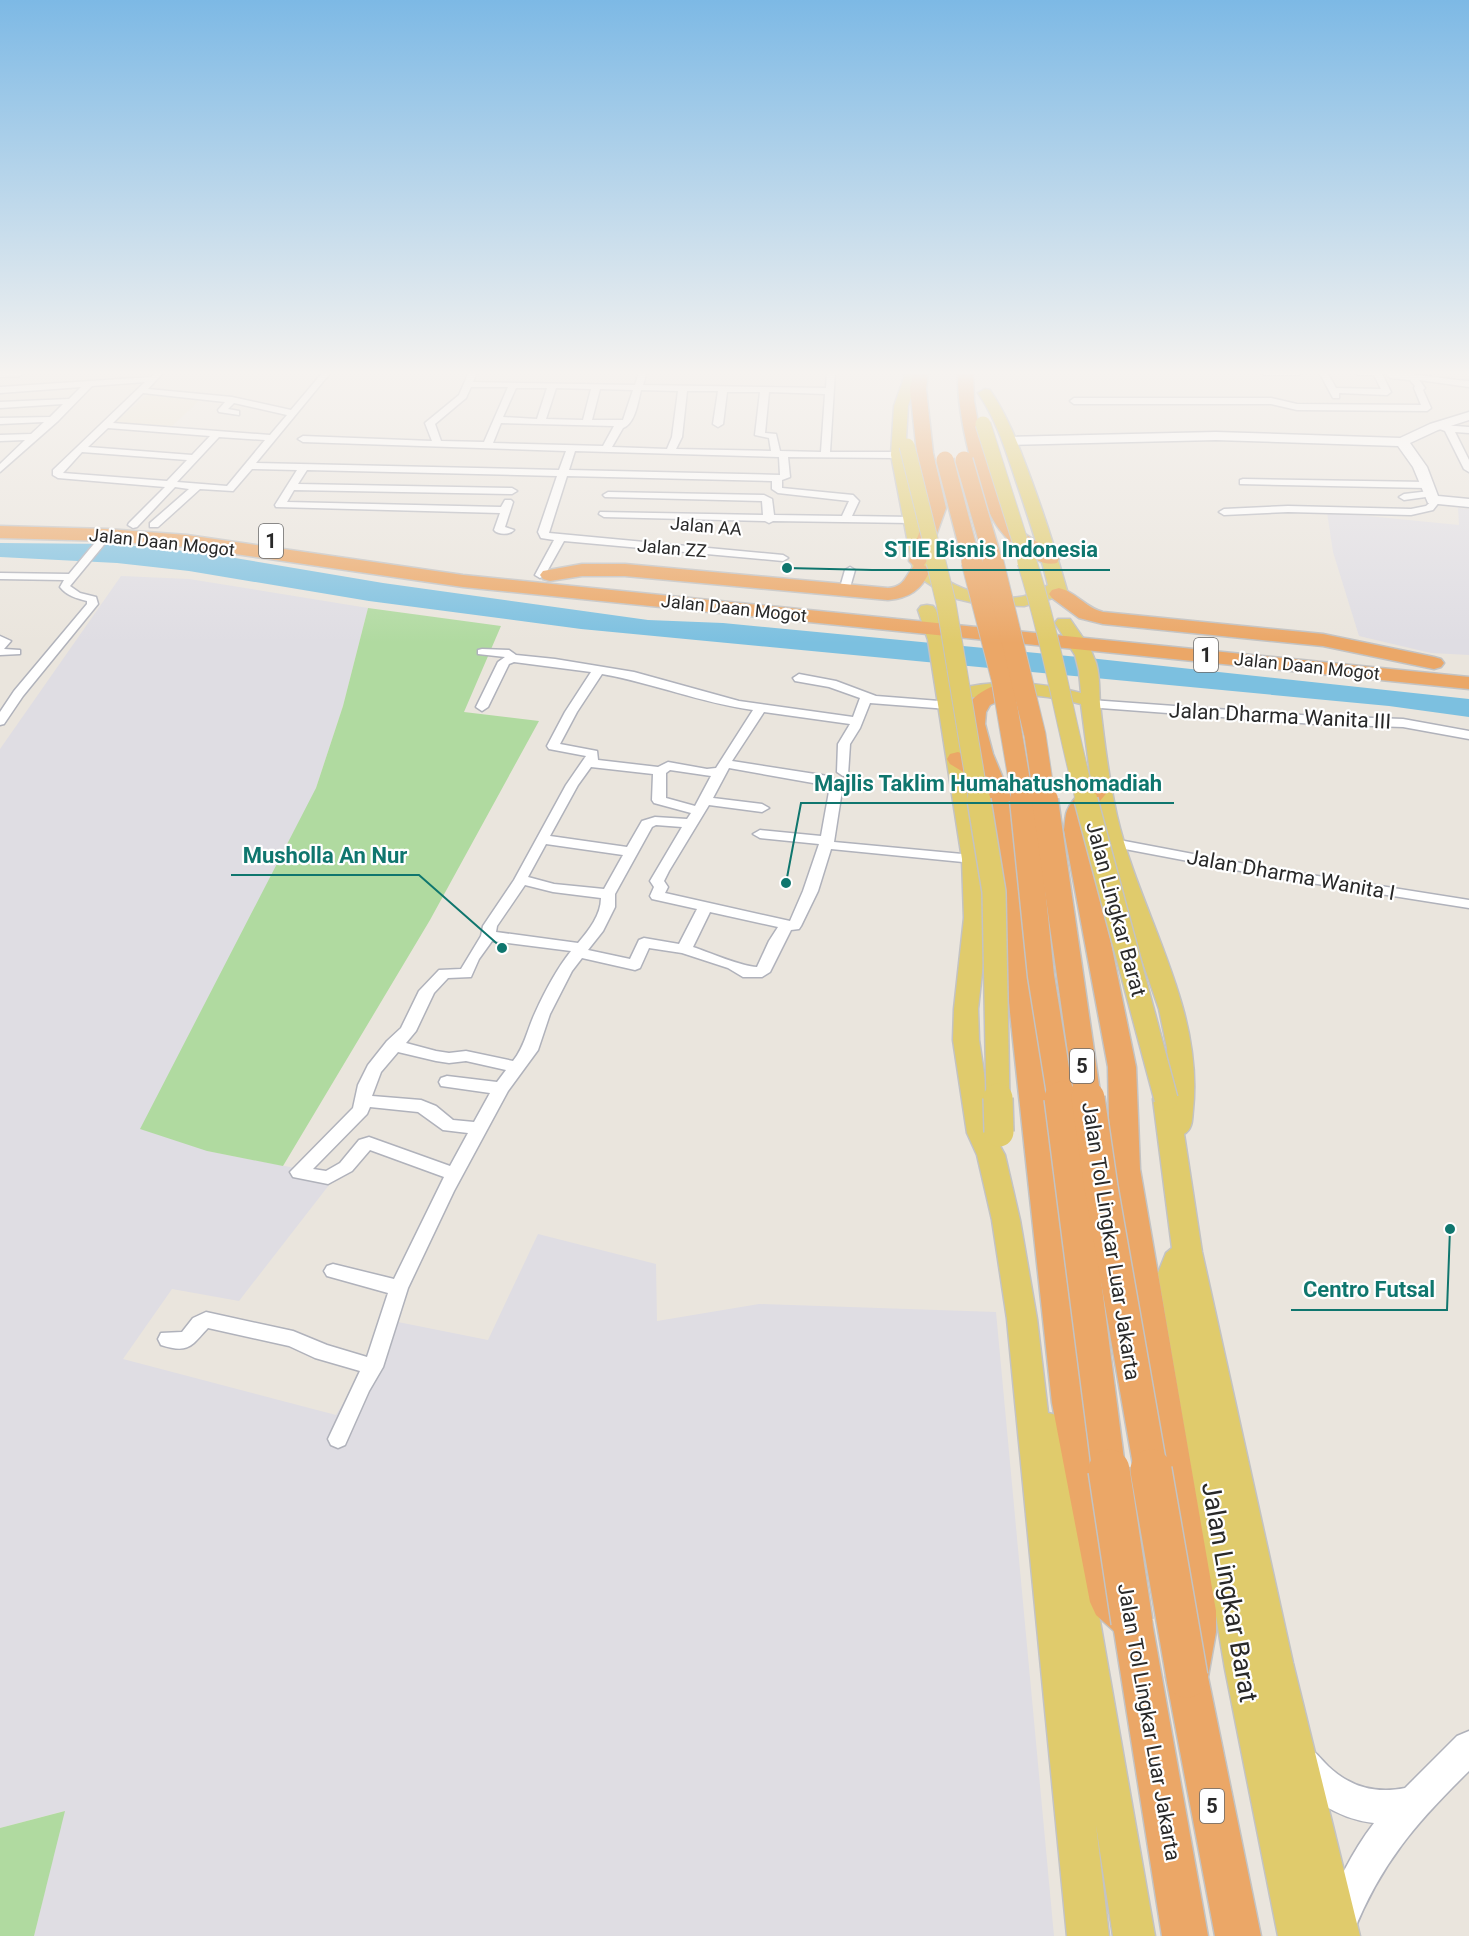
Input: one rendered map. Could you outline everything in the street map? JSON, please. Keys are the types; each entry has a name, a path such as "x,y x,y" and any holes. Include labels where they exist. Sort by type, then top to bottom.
{"highway":[{"path":"545,575 601,569 626,570 844,591 888,594 902,592 914,585 937,508 928,462"},
{"name":"Jalan Tol Lingkar Luar Jakarta","path":"950,462 1002,679 1023,803 1041,976 1059,1084 1097,1392 1132,1622 1185,1936"},
{"name":"Jalan Tol Lingkar Luar Jakarta","path":"952,462 1003,595 1035,735 1101,1187 1187,1677 1238,1936"},
{"path":"981,462 1003,521 1016,536 1050,559"},
{"name":"Jalan Daan Mogot","path":"0,520 154,525 202,530 356,554 545,575 663,584 931,622"},
{"name":"Jalan Daan Mogot","path":"0,532 188,542 463,581 1072,636 1469,683"},
{"path":"1057,591 1086,614 1103,618 1294,637 1342,644 1434,663"},
{"name":"Jalan Daan Mogot","path":"1072,636 1262,644 1469,666"},
{"path":"1262,644 1294,637"},
{"path":"1010,687 988,696 975,709 975,727 984,763 998,794 1070,1403 1107,1592 1110,1602 1132,1622"},
{"path":"958,759 998,794"},
{"path":"1092,795 1079,811 1076,830 1122,1067 1125,1169 1196,1611 1196,1632 1187,1677"}],"main road":[{"path":"904,462 919,565 959,594 988,600 1031,599 1057,591"},
{"path":"905,462 946,603 994,892 995,1143 1022,1324 1059,1649 1088,1936"},
{"name":"Jalan Lingkar Barat","path":"995,462 1044,616 1072,749 1166,1099 1183,1255 1338,1932"},
{"name":"Jalan Lingkar Barat","path":"1016,462 1050,559 1057,591"},
{"path":"931,622 958,759 973,859 976,918 965,1022 980,1133 995,1143"},
{"name":"Jalan Lingkar Barat","path":"1072,636 1091,696 1092,795 1114,843 1177,1026 1183,1083 1173,1149"},
{"path":"947,701 966,692 1010,687 1091,696"},
{"name":"Jalan Lingkar Barat","path":"1183,1255 1176,1261 1173,1273 1243,1669 1299,1936"},
{"path":"1022,1324 1029,1333 1039,1363 1134,1936"}],"street":[{"path":"66,462 58,470 58,475 230,489 252,462"},
{"path":"133,525 190,462"},
{"path":"545,575 560,539 550,538 543,534 566,462"},
{"path":"249,466 777,478 785,477 781,462"},
{"path":"1224,512 1304,509 1411,512 1429,508 1429,489 1416,462"},
{"path":"304,467 280,505 505,510"},
{"path":"509,530 499,530 520,472"},
{"path":"608,495 766,499 769,520 600,527 612,476"},
{"path":"777,478 777,489 781,491 850,497 854,501 847,517"},
{"path":"1243,482 1336,483 1429,489 1469,503"},
{"path":"1304,509 1298,505 1295,488 1322,483"},
{"path":"154,525 197,487"},
{"path":"292,487 512,491"},
{"path":"1404,497 1429,489"},
{"name":"Jalan AA","path":"761,530 769,520 847,517 912,520"},
{"name":"Jalan AA","path":"600,527 742,529"},
{"name":"Jalan ZZ","path":"560,539 600,527 783,558"},
{"path":"67,582 103,539"},
{"path":"844,591 850,570"},
{"path":"0,576 67,582"},
{"path":"0,586 67,582"},
{"path":"0,721 18,694 93,604 92,599 76,596 67,582"},
{"path":"0,639 5,641 0,646"},
{"path":"0,652 16,652"},
{"path":"482,652 509,653 513,658"},
{"path":"482,707 504,662 513,658 555,662 634,676 678,690 761,708 856,721"},
{"path":"455,1174 369,1143 365,1144 346,1167 328,1178 299,1172 361,1110 366,1085 393,1045 408,1030 427,991 444,973 466,974 472,958 488,936 490,926 521,880 572,785 591,762 593,754 553,746 571,712 598,670"},
{"path":"799,678 832,684 871,698 947,701"},
{"name":"Jalan Dharma Wanita III","path":"1091,696 1315,720 1403,723 1469,735"},
{"path":"843,772 844,744 854,729 863,703 871,698"},
{"path":"591,762 660,771 668,766 707,773 722,767 835,782 837,784 828,843 811,895 794,926 657,896 660,887 658,880 667,859 698,812 722,767 745,725 761,708"},
{"path":"660,771 659,800 698,812"},
{"path":"338,1439 361,1387 373,1367 399,1288 455,1174 501,1088 530,1050 542,1014 565,969 597,931 608,907 608,894 650,822 698,812 762,808"},
{"path":"759,834 973,859"},
{"path":"542,839 632,852"},
{"name":"Jalan Dharma Wanita I","path":"1114,843 1289,875 1469,904"},
{"path":"521,880 553,888 608,894"},
{"path":"684,949 706,906"},
{"path":"488,936 580,950 635,964 638,963 641,945 644,943 684,949 733,965 743,972 760,973 787,925"},
{"path":"393,1045 436,1056 449,1058 466,1056 517,1067"},
{"path":"447,1082 501,1088"},
{"path":"363,1101 421,1106 430,1110 449,1126 479,1128"},
{"path":"333,1271 399,1288"},
{"path":"168,1339 187,1340 200,1323 206,1320 293,1339 322,1352 373,1367"},
{"path":"1338,1932 1350,1890 1359,1876 1412,1804 1469,1748"},
{"path":"1296,1750 1309,1770 1327,1787 1348,1800 1370,1807 1392,1809 1412,1804"}],"shaded area":[{"path":"1458,508 1469,509 1469,655 1431,653 1359,636 1333,552 1327,512 1459,525"},
{"path":"121,576 189,579 368,608 343,706 316,788 207,1151 336,1176 239,1301 172,1289 123,1359 336,1415 393,1321 488,1340 538,1234 656,1264 657,1321 759,1304 996,1312 1054,1936 34,1936 64,1811 0,1828 0,749"}],"green space":[{"path":"368,608 501,626 464,712 539,721 430,920 283,1166 207,1151 140,1129 316,788 343,706"},
{"path":"65,1811 34,1936 0,1936 0,1828"}],"water":[{"path":"0,543 115,544 205,553 383,583 648,620 723,623 1089,658 1469,699 1469,717 1389,706 581,629 369,601 189,571 117,563 0,557"}],"place":[{"name":"STIE Bisnis Indonesia","path":"787,568"},
{"name":"Majlis Taklim Humahatushomadiah","path":"786,883"},
{"name":"Musholla An Nur","path":"502,948"},
{"name":"Centro Futsal","path":"1450,1229"}]}
